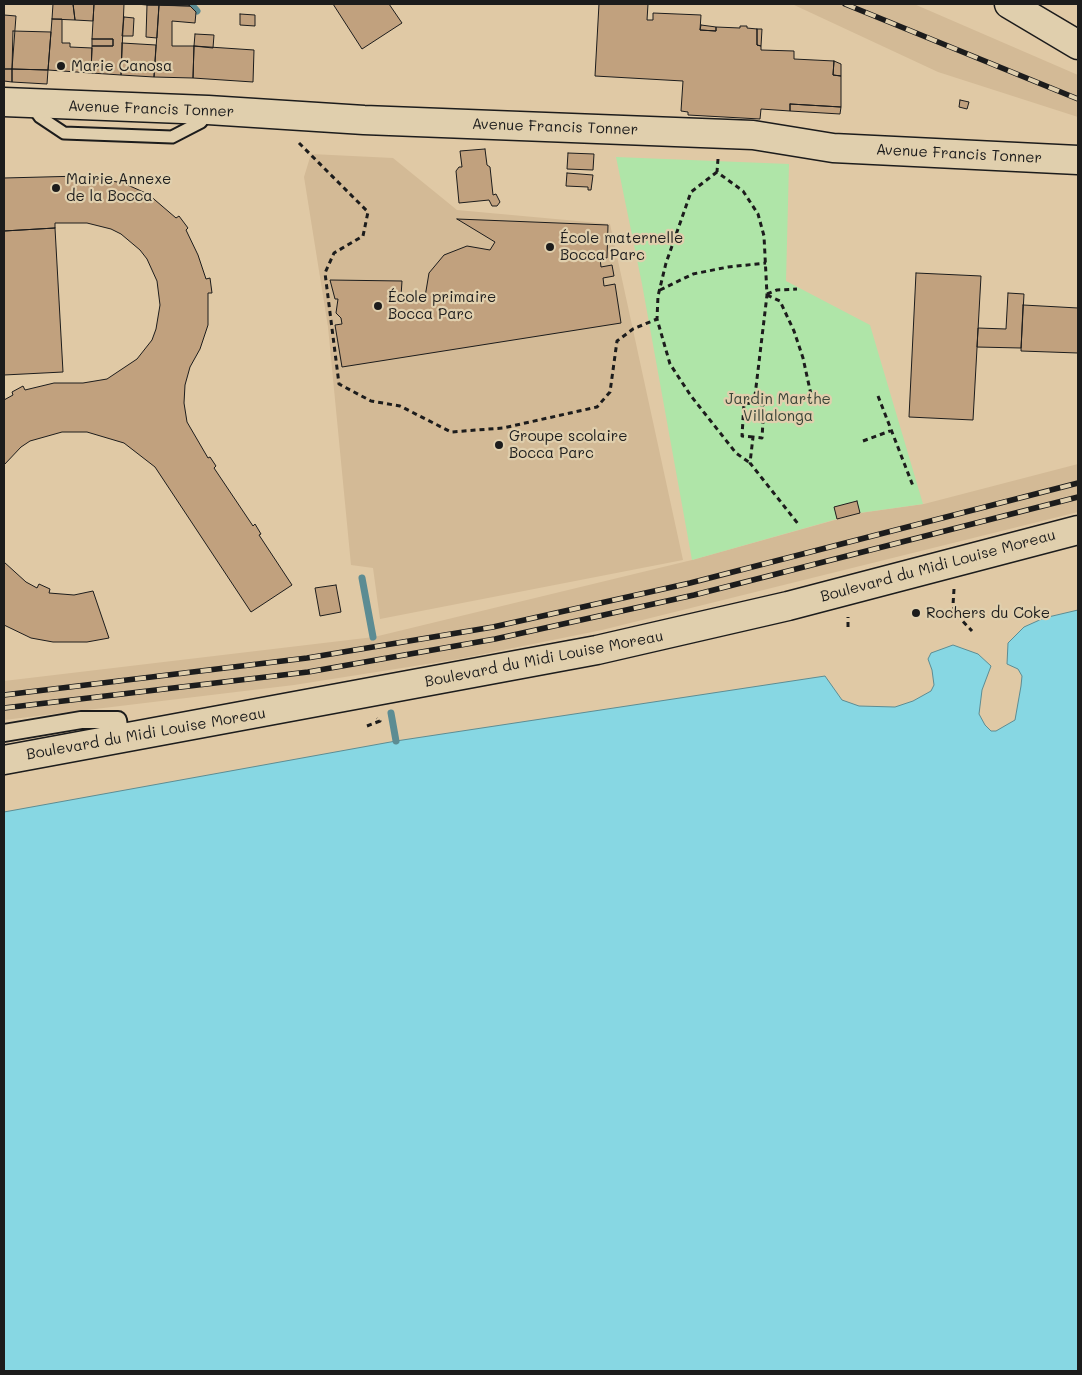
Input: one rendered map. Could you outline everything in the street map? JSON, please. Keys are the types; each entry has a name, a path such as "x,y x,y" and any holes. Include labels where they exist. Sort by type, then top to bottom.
{"main road":[{"path":"1009,4 1078,45"},
{"name":"Avenue Francis Tonner","path":"4,102 208,110 328,118 753,135 833,148 1078,160"},
{"name":"Avenue Francis Tonner","path":"4,109 31,104"},
{"name":"Boulevard du Midi Louise Moreau","path":"4,760 597,650 788,606 1078,530"}],"street":[{"path":"4,732 82,720 118,720 121,739"}],"path":[{"path":"723,134 717,172 691,192 666,263 660,290 657,319 661,341 670,364 691,396 736,453 750,463 798,525"},
{"path":"295,139 368,212 363,236 334,253 325,273 339,384 371,401 400,406 450,432 503,428 596,407 610,392 617,341 633,329 657,319"},
{"path":"717,172 742,191 758,214 764,236 767,295 754,404"},
{"path":"660,290 693,274 728,267 766,263"},
{"path":"767,295 777,290 797,289"},
{"path":"767,295 780,301 794,331 803,358 812,400"},
{"path":"878,396 890,431 913,486"},
{"path":"744,403 754,404 764,405 762,438 742,436 744,403"},
{"path":"863,441 890,431"},
{"path":"750,463 753,437"},
{"path":"953,594 955,612 972,631"},
{"path":"848,617 848,627"},
{"path":"367,726 380,721 379,718 372,719"}],"shaded area":[{"path":"792,4 914,4 1078,75 1078,117 938,72"},
{"name":"Groupe scolaire Bocca Parc","path":"311,154 393,158 457,210 610,224 683,560 380,619 373,568 351,565 328,327 304,177"},
{"path":"1078,464 1078,512 602,630 459,659 294,685 4,720 4,681 374,637 692,560 860,513 924,504"}],"green space":[{"name":"Jardin Marthe Villalonga","path":"616,157 789,164 786,281 870,325 923,504 859,513 857,501 834,507 837,519 692,560 642,284"}],"water":[{"path":"1078,610 1078,1371 4,1371 4,812 396,741 825,676 842,700 859,706 895,707 913,701 931,691 934,685 928,659 931,653 953,645 978,654 991,666 982,690 979,714 991,731 996,731 1015,720 1021,686 1022,676 1018,669 1007,664 1008,643 1024,627 1044,618"}],"building":[{"path":"53,4 73,4 75,20 52,19"},
{"path":"73,4 94,4 93,21 75,20"},
{"path":"94,4 124,4 121,75 91,73 92,46 113,46 113,39 92,39"},
{"path":"136,4 187,4 190,6 147,5"},
{"path":"333,4 389,4 402,23 362,49"},
{"path":"599,4 648,4 647,20 653,20 653,13 701,15 700,30 716,31 716,27 740,28 740,26 747,26 747,28 757,29 757,45 761,46 761,50 794,51 794,59 834,61 833,75 841,76 841,107 790,104 790,111 761,109 760,119 688,115 688,112 681,111 683,81 595,76"},
{"path":"147,5 159,5 157,38 146,37"},
{"path":"159,5 190,6 196,12 195,23 172,21 172,46 194,46 193,78 154,77"},
{"path":"240,14 255,15 255,26 240,25"},
{"path":"4,15 16,16 12,69 4,69"},
{"path":"124,17 134,18 133,36 122,36"},
{"path":"52,19 62,19 62,43 70,43 70,47 92,48 91,73 48,70"},
{"path":"701,25 716,27 716,31 700,30"},
{"path":"757,29 762,29 761,46 757,45"},
{"path":"13,31 51,32 48,70 12,69"},
{"path":"195,34 214,35 213,48 194,46"},
{"path":"92,39 113,39 113,46 92,46"},
{"path":"122,43 156,45 154,77 121,75"},
{"path":"194,46 254,50 253,82 193,78"},
{"path":"834,61 841,64 841,76 833,75"},
{"path":"4,69 12,69 12,82 4,81"},
{"path":"12,69 48,70 47,84 12,82"},
{"path":"960,100 969,102 967,109 959,107"},
{"path":"790,104 841,107 840,114 790,111"},
{"path":"485,149 487,165 490,167 493,195 496,194 500,202 497,206 492,206 489,200 459,203 456,171 459,167 462,167 460,151"},
{"path":"568,153 594,154 593,170 567,169"},
{"path":"567,173 593,175 591,190 588,190 588,187 566,186"},
{"path":"82,176 123,183 148,194 176,218 179,216 188,228 186,230 198,255 206,279 210,278 212,293 208,293 208,325 200,349 190,367 185,385 184,403 187,422 208,458 210,457 216,466 214,468 253,526 255,524 261,534 259,535 292,585 251,612 155,467 124,443 87,432 62,432 30,441 21,447 4,465 4,400 13,395 12,392 23,386 25,390 54,383 83,383 107,379 137,359 152,340 156,329 160,305 157,281 147,259 140,250 121,234 111,229 87,223 55,223 55,228 4,231 4,178"},
{"path":"457,219 608,225 607,258 600,258 601,267 612,265 614,276 603,278 604,286 615,284 621,323 342,367 335,325 342,324 341,318 336,313 338,299 335,299 330,280 402,281 401,296 425,297 429,273 444,255 467,246 490,250 495,242"},
{"path":"55,228 63,372 4,375 4,231"},
{"path":"916,273 981,276 973,420 909,417"},
{"path":"1008,293 1024,294 1021,348 977,347 978,328 1006,329"},
{"path":"1023,305 1078,308 1078,353 1021,351"},
{"path":"857,501 860,513 837,519 834,507"},
{"path":"4,562 26,582 37,588 39,584 50,589 49,593 74,595 93,591 109,638 87,642 53,642 31,638 4,625"},
{"path":"336,585 341,612 320,616 315,588"}],"waterway":[{"path":"191,4 197,11"},
{"path":"362,578 373,637"},
{"path":"391,713 396,741"}],"railway":[{"path":"845,4 1078,99"},
{"path":"4,695 307,658 493,627 690,583 1078,483"},
{"path":"4,708 308,672 495,639 694,595 1078,497"}],"place":[{"name":"Marie Canosa","path":"61,66"},
{"name":"Mairie Annexe de la Bocca","path":"56,188"},
{"name":"École maternelle Bocca Parc","path":"550,247"},
{"name":"École primaire Bocca Parc","path":"378,306"},
{"name":"Groupe scolaire Bocca Parc","path":"499,445"},
{"name":"Rochers du Coke","path":"916,613"}]}
